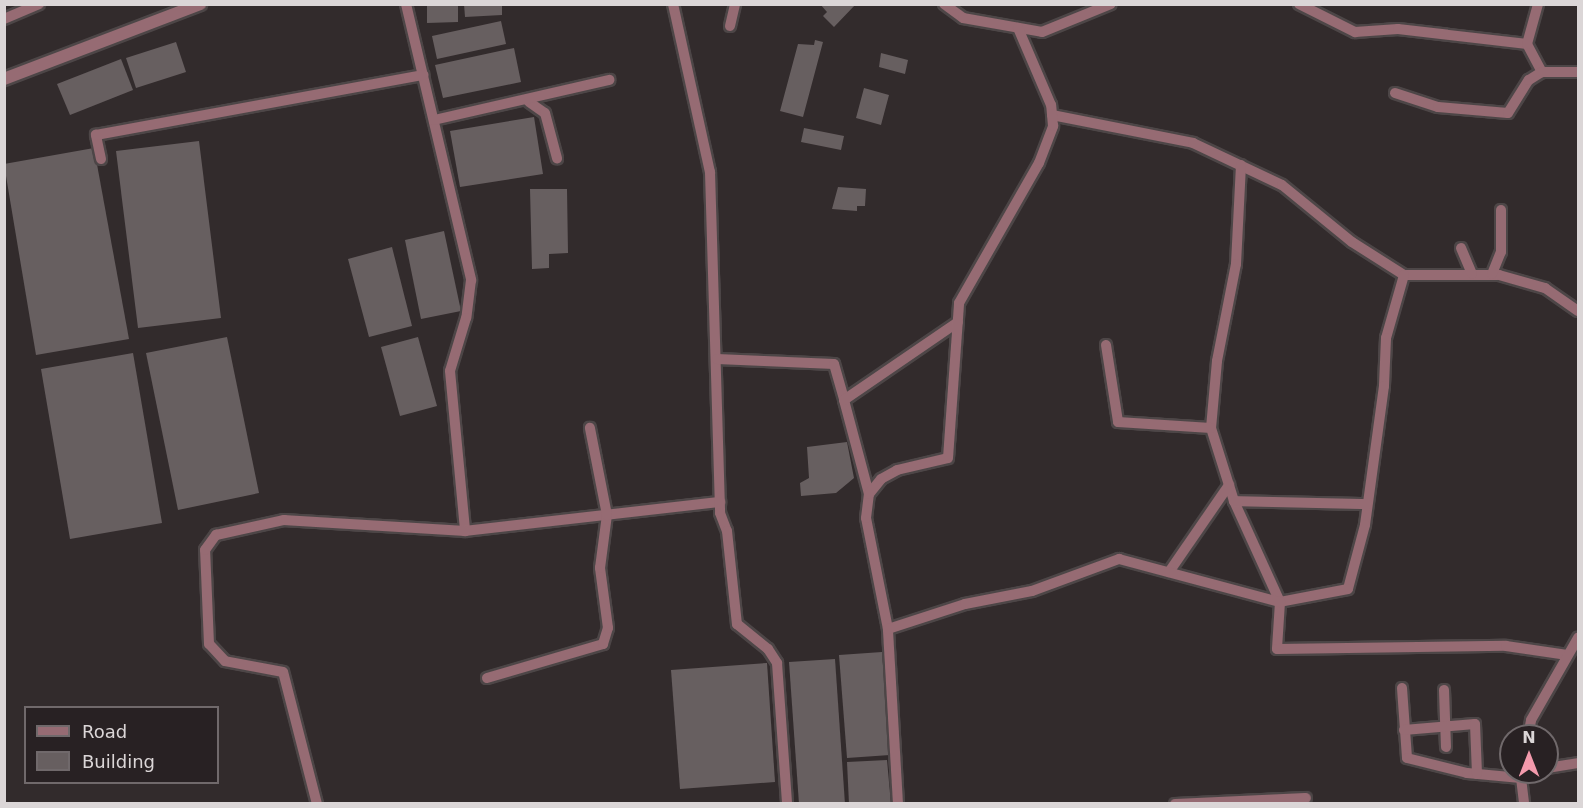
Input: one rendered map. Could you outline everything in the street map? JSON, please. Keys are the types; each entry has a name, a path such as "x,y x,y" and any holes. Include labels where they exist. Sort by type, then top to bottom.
{"street":[{"path":"4,19 39,4"},
{"path":"4,79 200,4"},
{"path":"406,4 471,280 466,318 450,371 465,531"},
{"path":"673,4 710,172 720,502 737,624 768,649 777,663 787,804"},
{"path":"730,26 735,4"},
{"path":"944,4 963,18 1042,32 1111,4"},
{"path":"1299,4 1355,32 1398,29 1527,44"},
{"path":"1538,4 1527,44 1542,72"},
{"path":"869,494 881,479 897,470 948,458 959,303 1039,163 1053,126 1052,116 1018,28"},
{"path":"1395,93 1438,107 1508,113 1529,80 1542,72 1578,72"},
{"path":"101,159 96,135 424,75"},
{"path":"434,120 529,102 609,80"},
{"path":"529,102 545,113 557,158"},
{"path":"1052,116 1193,143 1282,185 1352,242 1404,274 1492,274 1545,288 1578,310"},
{"path":"1241,165 1236,264 1217,362 1210,428 1234,501 1280,602 1277,649 1506,646 1567,655"},
{"path":"1492,274 1501,252 1501,210"},
{"path":"1461,248 1473,274"},
{"path":"888,629 965,604 1032,591 1119,559 1280,602 1348,589 1367,504 1384,386 1386,338 1404,274"},
{"path":"844,400 958,322"},
{"path":"1107,345 1118,422 1210,428"},
{"path":"717,359 834,364 869,494 866,519 888,629 898,804"},
{"path":"487,678 603,644 608,628 600,568 607,515 590,428"},
{"path":"1169,572 1229,485"},
{"path":"1234,501 1367,504"},
{"path":"317,804 283,672 225,661 209,644 205,550 216,535 284,520 465,531 720,502"},
{"path":"1530,724 1578,638"},
{"path":"1402,688 1406,754 1412,762 1477,774 1499,774"},
{"path":"1444,690 1446,747"},
{"path":"1404,730 1446,724 1475,724 1477,774"},
{"path":"1559,766 1578,763"},
{"path":"1524,784 1524,804"},
{"path":"1175,804 1306,798"}],"building":[{"path":"427,4 458,4 458,22 427,23"},
{"path":"464,4 502,4 502,15 465,17"},
{"path":"820,4 856,4 834,27 823,16 827,12"},
{"path":"501,21 506,44 437,59 432,36"},
{"path":"815,40 823,42 803,117 780,111 798,44 814,45"},
{"path":"176,42 186,72 136,88 126,58"},
{"path":"514,48 521,82 443,98 435,65"},
{"path":"881,53 908,60 905,74 879,67"},
{"path":"121,59 133,90 70,115 57,84"},
{"path":"864,88 889,95 881,125 856,118"},
{"path":"534,117 543,174 460,187 450,131"},
{"path":"804,128 844,136 841,150 801,142"},
{"path":"199,141 221,318 138,328 116,151"},
{"path":"94,148 129,339 36,355 4,164"},
{"path":"838,187 866,189 865,206 857,206 857,211 832,209"},
{"path":"530,189 567,189 568,253 549,254 549,268 532,269"},
{"path":"444,231 461,311 421,319 405,240"},
{"path":"392,247 412,326 369,337 348,259"},
{"path":"227,337 259,493 178,510 146,353"},
{"path":"418,337 437,406 400,416 381,347"},
{"path":"133,353 162,523 70,539 41,369"},
{"path":"847,442 854,478 836,493 801,496 800,483 809,478 807,447"},
{"path":"882,652 890,755 847,758 839,655"},
{"path":"835,659 845,804 799,804 789,662"},
{"path":"767,663 775,782 680,789 671,670"},
{"path":"887,760 891,804 849,804 847,762"}]}
